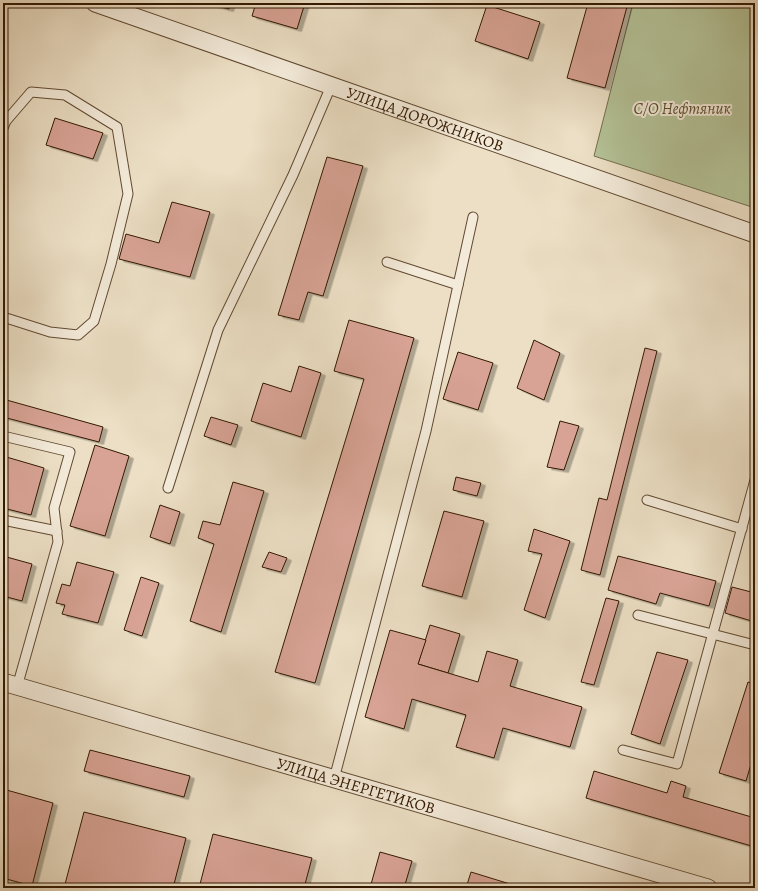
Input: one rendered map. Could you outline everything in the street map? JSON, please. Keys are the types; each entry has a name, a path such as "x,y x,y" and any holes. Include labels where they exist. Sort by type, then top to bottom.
{"street":[{"name":"УЛИЦА ДОРОЖНИКОВ","path":"95,3 755,234"},
{"name":"УЛИЦА ЭНЕРГЕТИКОВ","path":"10,684 708,888"}],"lane":[{"path":"168,488 218,330 293,175 331,86"},
{"path":"3,128 6,121 31,92 65,95 117,128 128,194 111,264 94,321 78,335 50,332 3,317"},
{"path":"334,779 426,431 473,217"},
{"path":"387,262 458,285"},
{"path":"3,436 70,452 54,508 58,542 10,684"},
{"path":"623,750 677,764 755,480"},
{"path":"647,500 742,529"},
{"path":"3,520 57,531"},
{"path":"638,616 755,645"}],"green space":[{"name":"С/О Нефтяник","path":"633,3 755,3 755,208 594,156"}],"building":[{"path":"206,3 231,3 229,9"},
{"path":"256,3 305,3 297,29 252,16"},
{"path":"588,3 628,3 605,88 567,78"},
{"path":"487,5 540,22 528,59 475,41"},
{"path":"55,118 103,133 93,159 46,145"},
{"path":"327,157 363,166 323,296 308,292 299,320 278,315"},
{"path":"172,202 210,212 190,277 119,259 126,234 159,243"},
{"path":"349,320 414,338 315,683 275,672 364,379 334,371"},
{"path":"534,340 560,353 544,400 517,388"},
{"path":"645,348 657,351 600,575 581,570 599,498 607,500"},
{"path":"458,352 493,363 478,410 443,399"},
{"path":"299,366 321,373 301,437 251,421 263,383 291,392"},
{"path":"3,399 103,427 99,442 3,417"},
{"path":"211,417 238,425 231,445 204,436"},
{"path":"560,421 579,426 564,470 547,467"},
{"path":"95,445 129,456 105,536 70,526"},
{"path":"3,456 44,468 31,515 3,508"},
{"path":"456,477 481,483 477,496 453,490"},
{"path":"233,482 264,491 221,632 190,621 214,544 198,538 203,521 220,525"},
{"path":"160,505 180,512 170,544 150,537"},
{"path":"444,511 484,521 462,597 422,586"},
{"path":"534,529 570,541 545,618 524,610 542,554 528,551"},
{"path":"269,552 287,558 281,572 262,567"},
{"path":"3,556 32,564 22,601 3,596"},
{"path":"618,556 716,581 709,606 660,593 656,604 608,590"},
{"path":"77,562 114,572 98,623 62,614 65,605 56,603 62,584 70,586"},
{"path":"141,577 159,583 142,636 124,630"},
{"path":"732,587 755,593 755,622 725,613"},
{"path":"606,598 619,601 594,685 581,682"},
{"path":"430,625 460,634 448,673 418,664"},
{"path":"390,630 426,640 418,664 478,682 487,651 518,660 510,686 582,707 570,747 503,728 494,758 456,747 466,715 412,699 404,729 365,717"},
{"path":"657,652 688,660 660,744 631,734"},
{"path":"748,682 755,684 755,751 746,781 719,773"},
{"path":"90,750 190,776 184,797 84,771"},
{"path":"594,771 667,793 671,781 686,786 683,797 755,818 755,847 586,798"},
{"path":"3,789 53,803 32,886 3,878"},
{"path":"84,812 186,838 173,888 64,888"},
{"path":"213,834 312,858 304,888 199,888"},
{"path":"380,852 412,861 404,888 370,888"},
{"path":"471,872 523,888 466,888"}]}
